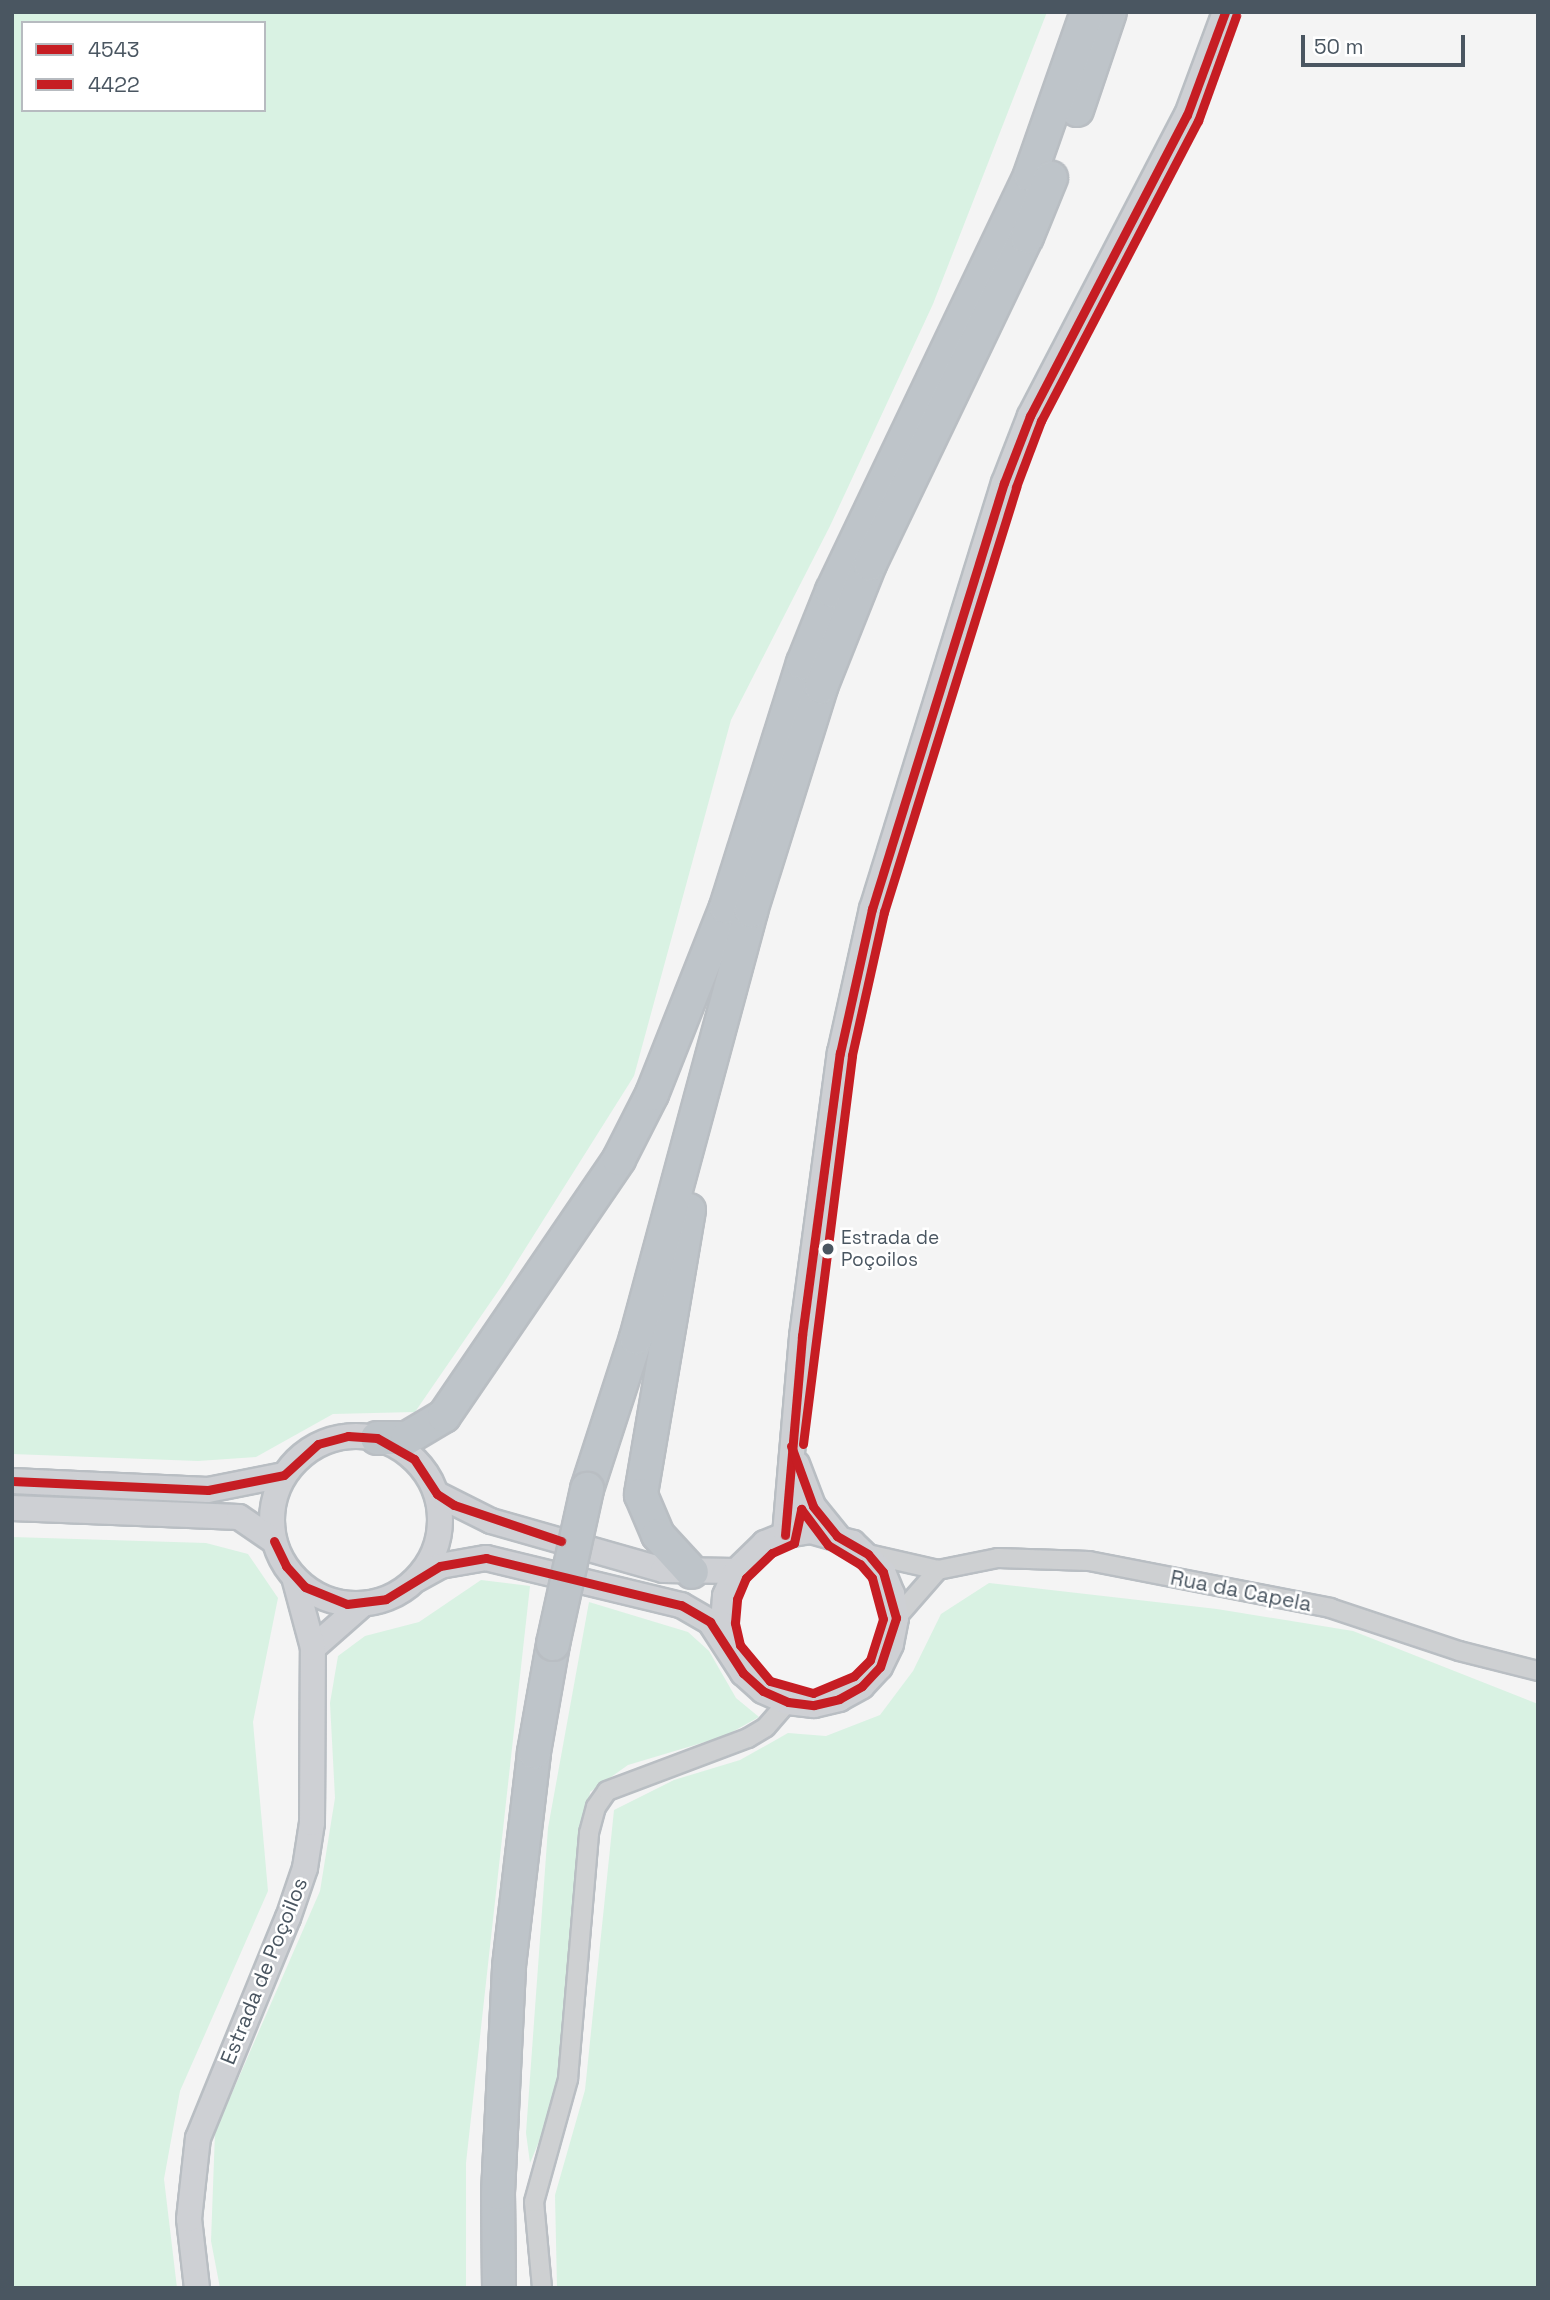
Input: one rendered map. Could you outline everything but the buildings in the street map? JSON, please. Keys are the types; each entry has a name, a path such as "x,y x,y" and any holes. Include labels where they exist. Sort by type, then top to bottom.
{"highway":[{"path":"499,2288 498,2193 509,1966 534,1752 553,1644 623,1316 738,909 803,663 832,591 1030,176 1087,12"},
{"path":"377,1438 407,1438 444,1416 619,1159 738,909 870,564 1027,237 1110,12"},
{"path":"692,1572 647,1517 641,1495 642,1474 710,1097 738,909"}],"street":[{"name":"Estrada de Poçoilos","path":"785,1535 791,1446 840,1053 872,909 1001,495 1030,416 1187,115 1225,12"},
{"name":"Estrada de Poçoilos","path":"197,2288 189,2219 198,2138 305,1868 315,1775 313,1648 294,1577 274,1541 273,1506 284,1475 318,1444 348,1436 377,1438 414,1459 437,1494 439,1539 417,1579"},
{"name":"Estrada de Poçoilos","path":"791,1446 813,1506 837,1536"},
{"path":"12,1481 208,1490 284,1475"},
{"path":"437,1494 491,1521 663,1570 736,1571"},
{"path":"12,1508 239,1517 274,1541"},
{"name":"Estrada de Poçoilos","path":"313,1648 362,1605 398,1594 417,1579 462,1559 517,1562 681,1605 710,1622 743,1673 763,1691 788,1702 814,1704 839,1699 862,1686 886,1656 895,1618 888,1583 868,1554 837,1536 811,1531 785,1535 765,1543 736,1571 725,1596 723,1624 729,1650"},
{"name":"Rua da Capela","path":"868,1554 938,1570 998,1558 1089,1561 1330,1608 1459,1651 1538,1671"},
{"path":"895,1618 938,1570"},
{"name":"Estrada de Poçoilos","path":"294,1577 318,1595 362,1605"},
{"path":"542,2288 534,2202 569,2079 589,1833 596,1807 607,1791 748,1738 766,1727 788,1702"}],"green space":[{"path":"12,12 1047,12 933,304 830,526 731,720 634,1076 503,1284 415,1412 333,1414 256,1457 198,1461 12,1454"},
{"path":"12,1537 206,1543 248,1554 278,1598 253,1722 268,1891 180,2091 164,2179 177,2288 12,2288"},
{"path":"481,1580 530,1586 466,2163 466,2288 220,2288 211,2241 215,2132 320,1891 335,1798 330,1703 338,1656 365,1636 419,1622"},
{"path":"989,1583 1217,1609 1353,1631 1538,1704 1538,2288 557,2288 555,2195 585,2090 614,1810 674,1780 740,1760 788,1733 826,1736 880,1715 913,1671 941,1614"},
{"path":"589,1602 688,1632 709,1651 736,1698 759,1717 725,1736 628,1765 590,1792 554,2106 530,2163 526,2133 548,1828"}],"transit line":[{"name":"4543","path":"785,1535 802,1336 840,1053 872,909 1004,483 1030,416 1187,115 1225,12"},
{"name":"4422","path":"803,1444 852,1055 884,912 1016,487 1041,421 1198,121 1236,16"},
{"name":"4543","path":"284,1475 318,1444 348,1436 377,1438 414,1459 437,1494 454,1505 561,1541"},
{"name":"4543","path":"274,1541 286,1566 305,1587 347,1604 386,1599 440,1566 486,1558 681,1605 710,1622 743,1673 763,1691 788,1702 814,1705 839,1699 862,1686 880,1667 896,1618 883,1572 868,1554 837,1536 813,1506 791,1446"},
{"name":"4543","path":"12,1481 208,1490 284,1475"},
{"name":"4422","path":"801,1509 828,1545 860,1564 872,1578 883,1619 870,1660 854,1676 813,1693 770,1681 740,1645 735,1623 737,1599 746,1578 772,1553 794,1543 801,1509"}],"place":[{"name":"Estrada de Poçoilos","path":"828,1249"}]}
